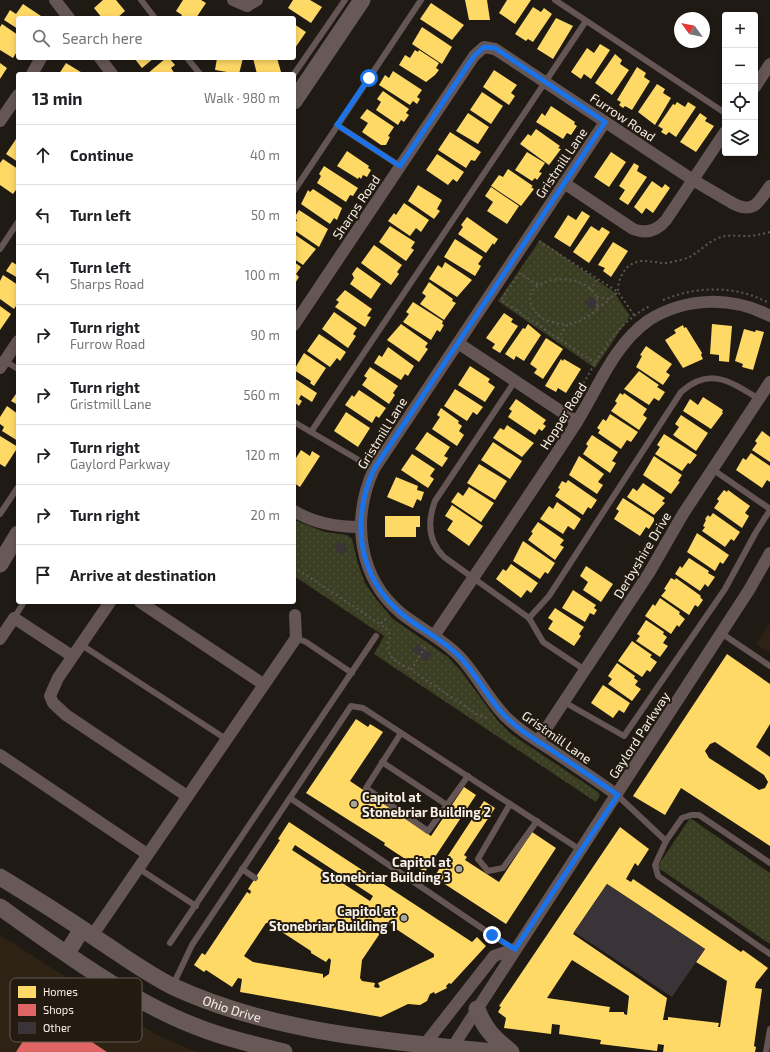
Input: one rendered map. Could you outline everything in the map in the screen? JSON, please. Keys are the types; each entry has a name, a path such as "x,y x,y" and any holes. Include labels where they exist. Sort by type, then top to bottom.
{"main road":[{"path":"296,98 362,0"},
{"path":"0,564 16,537"},
{"name":"Ohio Drive","path":"0,877 87,932 134,964 173,986 213,1003 265,1020 317,1030 452,1048 495,1052"},
{"path":"0,907 105,978"},
{"path":"67,953 87,932"},
{"path":"142,999 207,1031 255,1046 284,1052"},
{"path":"477,1009 483,1026 511,1052"}],"street":[{"path":"55,0 67,16"},
{"path":"234,0 252,3"},
{"name":"Furrow Road","path":"484,47 495,48 693,180 734,204 748,208 757,204 770,186"},
{"name":"Sharps Road","path":"296,322 474,56 484,47"},
{"path":"33,72 40,60"},
{"path":"102,60 110,72"},
{"path":"757,84 770,64"},
{"path":"0,121 16,98"},
{"name":"Gristmill Lane","path":"605,122 374,469 364,495 360,527 366,563 380,589 401,614 434,636 460,657 508,719 618,795"},
{"path":"564,183 631,228 645,232 654,230 662,225 722,136"},
{"name":"Hopper Road","path":"434,636 577,422 621,346 639,328 658,315 689,304 716,301 745,306 770,316"},
{"path":"458,343 577,422"},
{"path":"2,364 16,344"},
{"name":"Derbyshire Drive","path":"538,741 649,573 683,514 770,382"},
{"path":"296,512 327,524 360,527"},
{"name":"Gaylord Parkway","path":"452,1048 515,949 582,851 618,795 749,590 770,553"},
{"path":"109,604 72,656 53,688 50,696 53,703 66,715 187,796"},
{"path":"143,604 264,684"},
{"path":"87,932 138,868 296,638 295,615"},
{"path":"0,639 14,618 72,656"},
{"path":"0,755 147,854"},
{"path":"425,1044 494,956 515,949"}],"lane":[{"path":"141,0 153,16"},
{"path":"295,72 345,0"},
{"path":"296,188 421,0"},
{"path":"555,0 722,111"},
{"path":"312,432 586,21"},
{"path":"189,60 198,72"},
{"path":"337,125 400,166"},
{"path":"0,249 16,225"},
{"path":"2,364 16,368"},
{"path":"529,618 549,596 681,392 697,381 719,378 734,384 759,400"},
{"path":"515,381 438,495 430,515 430,531 436,548 444,557 529,618 544,642 585,670"},
{"path":"296,423 374,469"},
{"path":"564,702 624,736 725,589 756,532 770,510 712,469"},
{"path":"0,514 16,490"},
{"path":"14,618 23,604"},
{"path":"721,633 770,666"},
{"path":"170,943 376,636"},
{"path":"296,638 306,642 352,673"},
{"path":"80,644 226,739"},
{"path":"173,986 192,945 351,706 363,708 582,851"},
{"path":"401,733 366,788 428,831 468,776"},
{"path":"382,762 447,805"},
{"path":"618,795 666,841"},
{"path":"290,798 515,949"},
{"path":"510,804 478,859 488,871 503,868 537,821"},
{"path":"770,863 699,815 691,815 682,818 666,841 655,865 658,876 770,954"},
{"path":"138,868 196,906"},
{"path":"242,869 255,878"},
{"path":"766,1052 770,1029"}],"path":[{"path":"618,292 617,284 630,264 652,260 664,263 682,260 695,255 716,239 733,235 747,236 770,232"},
{"path":"536,247 540,240 618,292 634,316"},
{"path":"523,266 501,300 595,363"},
{"path":"519,273 538,285"},
{"path":"590,290 598,279"},
{"path":"609,299 597,297 588,287 569,280 553,280 538,285 530,295 530,304 537,315 548,321 568,325 580,322 590,316 596,308 606,303 618,292"},
{"path":"596,308 597,297"},
{"path":"558,339 568,325"},
{"path":"296,568 390,631 391,636 388,652 391,657 478,715 489,719"},
{"path":"380,624 386,619"},
{"path":"411,670 425,647"}],"shaded area":[{"path":"770,623 770,653 756,644"},
{"path":"0,935 68,978 10,978 10,1042 142,1042 142,1025 157,1035 197,1052 0,1052"}],"green space":[{"path":"540,240 614,292 630,316 595,368 498,301"},
{"path":"296,521 325,532 347,535 352,539 358,564 365,583 393,619 448,657 461,671 497,720 511,734 598,792 600,795 596,802 374,654 384,636 296,577"},
{"path":"690,818 770,873 770,944 657,867"}],"building: Homes":[{"path":"103,0 116,0 125,11 119,16 100,16 94,8"},
{"path":"183,0 201,0 206,3 197,16 181,16 176,11"},
{"path":"293,0 310,0 322,7 311,23 288,8"},
{"path":"465,0 487,0 490,20 469,20"},
{"path":"507,0 531,0 515,24 499,13"},
{"path":"431,3 464,25 452,40 420,19"},
{"path":"23,4 41,16 16,16 16,28 4,20 10,10 16,14"},
{"path":"533,7 541,12 544,8 552,14 533,42 528,39 526,41 515,34"},
{"path":"556,18 573,26 553,59 537,49"},
{"path":"2,24 16,34 16,53 13,58 0,50 0,27"},
{"path":"296,25 306,32 296,47"},
{"path":"422,27 452,47 442,64 412,44"},
{"path":"600,44 610,50 591,79 584,74 581,79 571,72 587,48 594,53"},
{"path":"415,50 418,52 419,50 439,63 436,68 439,70 426,82 399,65 405,55 410,58"},
{"path":"615,54 622,60 620,64 629,70 612,95 595,83"},
{"path":"136,60 152,60 142,68"},
{"path":"164,60 171,60 175,65 171,68 174,72 149,72"},
{"path":"217,60 242,60 240,72 215,70"},
{"path":"254,60 278,60 281,72 256,72"},
{"path":"0,63 7,68 0,79"},
{"path":"66,63 81,72 60,72"},
{"path":"637,67 646,73 644,77 650,81 632,110 625,106 623,108 619,105 621,102 617,100"},
{"path":"494,70 517,85 511,93 515,96 509,105 483,87"},
{"path":"393,71 422,90 417,97 420,99 417,104 413,101 410,105 379,85 385,75 389,78"},
{"path":"657,84 665,89 663,93 671,98 655,125 638,112"},
{"path":"383,91 409,109 406,113 409,115 404,122 401,120 398,125 376,110 381,102 377,99"},
{"path":"482,92 503,106 491,124 470,110"},
{"path":"677,102 685,107 688,102 696,107 676,137 669,132 666,135 661,132 663,129 658,126 673,104 675,105"},
{"path":"551,106 575,122 574,124 577,126 571,135 567,133 563,139 536,122 542,113 545,116"},
{"path":"367,109 394,127 388,136 390,137 386,145 381,145 362,132 368,123 360,118"},
{"path":"468,113 489,127 478,144 456,131"},
{"path":"700,113 707,118 705,121 714,126 696,152 680,142"},
{"path":"536,129 560,146 558,148 561,149 549,165 520,144 528,134 531,136"},
{"path":"450,132 481,152 475,161 471,160 466,168 438,150"},
{"path":"16,139 16,161 6,154"},
{"path":"347,151 369,166 368,168 371,170 367,177 363,175 361,179 359,177 358,179 337,166"},
{"path":"527,152 545,163 539,172 542,173 537,180 535,178 532,181 515,170"},
{"path":"611,152 626,162 609,187 594,177"},
{"path":"437,154 464,172 457,182 453,179 448,185 426,170"},
{"path":"3,159 16,168 16,190 13,194 0,185 0,163"},
{"path":"634,163 639,166 637,171 647,177 628,205 619,199 625,190 619,186"},
{"path":"324,166 358,188 353,196 350,195 346,202 317,183 321,176 319,174"},
{"path":"508,169 533,186 531,187 534,189 521,206 491,186 499,175 503,177"},
{"path":"652,181 662,188 665,184 670,188 653,213 646,208 642,214 634,207"},
{"path":"418,185 442,200 437,209 440,211 434,219 408,201"},
{"path":"491,187 519,206 507,224 487,211 493,202 485,196"},
{"path":"313,189 342,208 337,220 334,218 330,224 301,204 308,190 310,192"},
{"path":"404,203 429,220 421,232 416,228 410,236 388,221 394,213 396,215"},
{"path":"299,210 328,229 319,247 296,231 296,215"},
{"path":"582,211 590,216 570,247 554,237 568,215 576,220"},
{"path":"467,217 498,239 486,253 458,234 463,227 461,225"},
{"path":"390,226 415,242 411,248 414,250 406,261 379,242"},
{"path":"591,226 599,231 602,227 610,232 589,263 573,252"},
{"path":"296,235 316,249 303,265 296,260"},
{"path":"455,239 483,257 478,264 481,266 475,276 444,257"},
{"path":"613,242 628,251 611,277 603,271 605,268 598,265"},
{"path":"374,245 402,265 397,272 399,274 391,285 361,263"},
{"path":"12,262 16,264 16,277 6,271"},
{"path":"445,262 472,280 457,297 429,279 438,265 442,268"},
{"path":"296,263 301,267 296,274"},
{"path":"357,267 381,284 371,299 350,284 354,278 352,274"},
{"path":"296,274 299,277 296,282"},
{"path":"3,275 16,284 16,306 14,309 0,299 0,281"},
{"path":"429,282 453,299 452,301 456,303 444,320 420,304 426,296 422,293"},
{"path":"345,290 372,309 367,316 371,317 365,327 335,307 339,302 336,300"},
{"path":"413,302 443,321 442,324 444,325 440,332 437,330 431,340 403,322 409,314 406,312"},
{"path":"0,306 11,314 0,330"},
{"path":"334,312 357,328 353,334 356,336 348,348 322,329"},
{"path":"504,313 513,319 511,322 518,326 500,353 492,348 495,344 486,338"},
{"path":"401,324 428,343 425,347 428,349 419,362 387,340"},
{"path":"528,324 541,335 524,361 516,356 514,360 505,354 523,328 525,329"},
{"path":"712,324 732,326 729,362 719,361 719,355 710,354"},
{"path":"683,325 684,328 686,327 702,353 701,355 703,359 683,368 665,340 676,333 674,330"},
{"path":"744,329 755,332 756,330 764,332 753,370 742,367 743,364 735,361"},
{"path":"319,334 346,352 340,361 337,358 330,367 307,351"},
{"path":"546,338 563,349 543,379 534,373 537,369 530,364"},
{"path":"646,346 672,364 666,372 670,375 663,385 636,367 642,356 640,355"},
{"path":"388,347 414,366 408,376 405,374 401,380 374,363 379,355 382,357"},
{"path":"304,353 326,368 314,386 310,383 311,381 296,371 296,367"},
{"path":"561,359 563,361 564,359 581,369 566,393 558,388 556,392 545,386"},
{"path":"470,366 490,379 488,382 495,387 485,402 458,385"},
{"path":"370,367 398,386 393,393 395,395 389,404 362,385 367,378 364,376"},
{"path":"639,371 659,385 657,387 665,392 659,401 654,398 649,405 624,389"},
{"path":"296,379 317,393 312,402 301,395 299,399 302,401 299,406 296,404"},
{"path":"455,389 483,407 477,415 473,412 467,421 444,406"},
{"path":"359,390 386,408 379,418 376,416 372,423 345,405 352,395 354,397"},
{"path":"620,393 623,395 624,393 647,409 643,415 647,418 639,430 611,411 617,403 615,401"},
{"path":"16,394 16,404 11,401"},
{"path":"703,397 723,410 723,413 711,429 683,411 690,399 698,405"},
{"path":"516,399 546,420 543,424 546,426 542,431 539,429 535,435 508,417 512,411 509,409"},
{"path":"7,406 16,413 16,440 2,431 4,427 0,424 0,417"},
{"path":"441,408 459,421 458,423 462,426 459,431 464,435 457,446 432,429 440,417 437,415"},
{"path":"346,412 370,428 358,447 334,431"},
{"path":"610,414 638,432 631,442 627,440 621,449 598,433 600,430 597,428 603,419 606,421"},
{"path":"681,415 708,433 696,451 673,435 679,427 675,424"},
{"path":"507,425 534,443 522,457 493,438 500,428 504,430"},
{"path":"762,431 770,437 770,462 752,450 757,443 755,441"},
{"path":"427,432 450,447 444,456 448,458 442,467 415,449"},
{"path":"664,434 697,455 682,471 655,454 660,447 657,445"},
{"path":"592,435 618,452 612,461 616,463 610,473 583,454 588,446 586,444"},
{"path":"0,436 16,446 16,450 5,467 0,464"},
{"path":"493,442 522,461 510,479 481,460"},
{"path":"301,450 310,456 312,451 320,456 300,487 296,484 296,458"},
{"path":"751,453 770,466 770,482 767,480 762,488 736,470 743,458 746,460"},
{"path":"412,454 435,469 430,476 434,479 428,488 401,470"},
{"path":"579,456 604,474 598,482 603,485 597,494 569,475"},
{"path":"654,456 682,475 678,481 680,482 671,494 643,475"},
{"path":"479,464 507,481 495,500 467,483"},
{"path":"396,477 418,486 417,490 424,492 421,501 417,499 413,508 387,497"},
{"path":"568,480 597,500 591,509 588,507 583,515 555,496 560,489 558,488 562,481 566,483"},
{"path":"643,483 665,498 662,501 665,503 654,515 627,497 633,488 637,491"},
{"path":"469,487 494,503 481,522 451,502 458,492 463,496"},
{"path":"724,490 727,492 728,490 750,506 745,513 749,516 742,528 714,508 719,501 717,499"},
{"path":"623,498 654,518 654,521 649,529 646,527 640,536 614,519 619,511 616,509"},
{"path":"557,502 581,519 574,530 568,526 563,534 540,519 549,506 553,509"},
{"path":"452,505 483,526 469,546 447,530 453,521 445,516"},
{"path":"713,513 740,532 734,541 731,539 725,547 702,531 705,527 703,526 706,520 705,519 708,515 710,517"},
{"path":"385,516 420,516 420,527 416,527 416,537 385,537"},
{"path":"538,522 564,540 560,545 564,547 555,560 528,540 533,533 531,532"},
{"path":"697,533 729,555 723,564 720,562 715,571 687,552"},
{"path":"523,541 555,563 548,574 545,572 540,579 513,561"},
{"path":"689,558 709,571 708,573 715,577 708,587 705,584 700,591 675,574 680,566 682,568"},
{"path":"511,564 538,583 531,593 527,590 521,598 496,579 503,569 506,571"},
{"path":"586,566 613,584 601,602 583,590 588,582 580,576"},
{"path":"671,578 675,580 676,578 701,596 700,597 703,600 698,607 695,605 689,615 661,596 666,590 664,589"},
{"path":"573,590 596,605 594,608 597,610 594,615 590,613 585,622 562,608"},
{"path":"660,598 680,612 679,614 685,619 679,627 677,625 671,634 645,616 653,604 655,606"},
{"path":"555,608 584,627 579,634 581,636 574,646 548,629 553,621 548,618"},
{"path":"646,620 664,632 663,634 667,637 663,643 668,646 660,657 636,641 640,636 637,634"},
{"path":"632,641 652,655 650,657 657,662 650,672 647,670 642,677 618,661"},
{"path":"727,654 770,684 770,724 756,747 770,757 770,846 681,788 665,815 633,796","holes":["715,742 764,775 768,782 765,788 759,790 709,758 705,751 710,744"]},
{"path":"617,663 635,676 634,678 638,681 635,685 641,689 632,701 608,684 612,679 608,676"},
{"path":"603,685 630,703 624,713 619,710 613,718 591,703"},
{"name":"Capitol at Stonebriar Building 2","path":"356,719 368,727 370,724 383,732 350,781 431,836 464,787 476,795 425,872 384,845 385,843 306,793"},
{"name":"Capitol at Stonebriar Building 3","path":"484,801 495,808 464,855 467,857 465,860 499,882 532,832 556,848 506,924 434,877"},
{"name":"Capitol at Stonebriar Building 1","path":"289,822 472,942 477,937 486,946 451,984 449,983 446,986 447,988 435,994 434,992 430,994 427,1001 420,1005 408,1004 381,1017 240,992 242,979 238,978 232,987 206,970 204,972 194,965 202,953 205,955 247,892 250,894 251,891 248,889 280,840 278,839","holes":["295,845 373,896 370,901 292,850","266,923 268,923 326,962 329,958 331,960 329,974 323,978 323,974 253,962 244,956","387,923 434,954 434,957 378,983 380,987 378,988 374,987 375,983 362,981 360,978 362,960"]},
{"path":"620,827 649,849 638,866 635,863 626,879 631,882 633,879 741,952 743,950 768,968 756,983 755,988 762,989 754,1046 756,1047 755,1052 663,1052 664,1045 658,1044 657,1051 600,1044 601,1040 559,1034 560,1025 552,1024 551,1034 504,1028 506,1018 498,1012 501,1007 499,1006","holes":["607,884 705,949 696,962 727,981 720,1027 718,1027 719,1023 668,1017 668,1020 663,1020 667,998 573,934","572,960 629,996 627,1015 624,1014 624,1012 609,1012 610,1007 547,998"]}],"building: Shops":[{"path":"22,1042 92,1042 107,1052 16,1052"}],"building: Other":[{"path":"591,297 595,299 597,303 595,307 591,309 587,307 585,303 587,299"},
{"path":"339,543 343,543 345,544 345,552 339,553 336,550 336,546"},
{"path":"417,645 432,654 427,661 412,651"},
{"path":"607,884 705,949 672,997 574,932"}],"place":[{"name":"Capitol at Stonebriar Building 2","path":"354,804"},
{"name":"Capitol at Stonebriar Building 3","path":"459,869"},
{"name":"Capitol at Stonebriar Building 1","path":"404,918"}],"route":[{"path":"369,78 337,125 400,166 474,56 484,47 495,48 605,122 374,469 366,488 361,511 360,527 366,563 373,578 387,600 401,614 451,648 469,667 500,710 518,728 618,795 582,851 515,949 492,935"}]}
